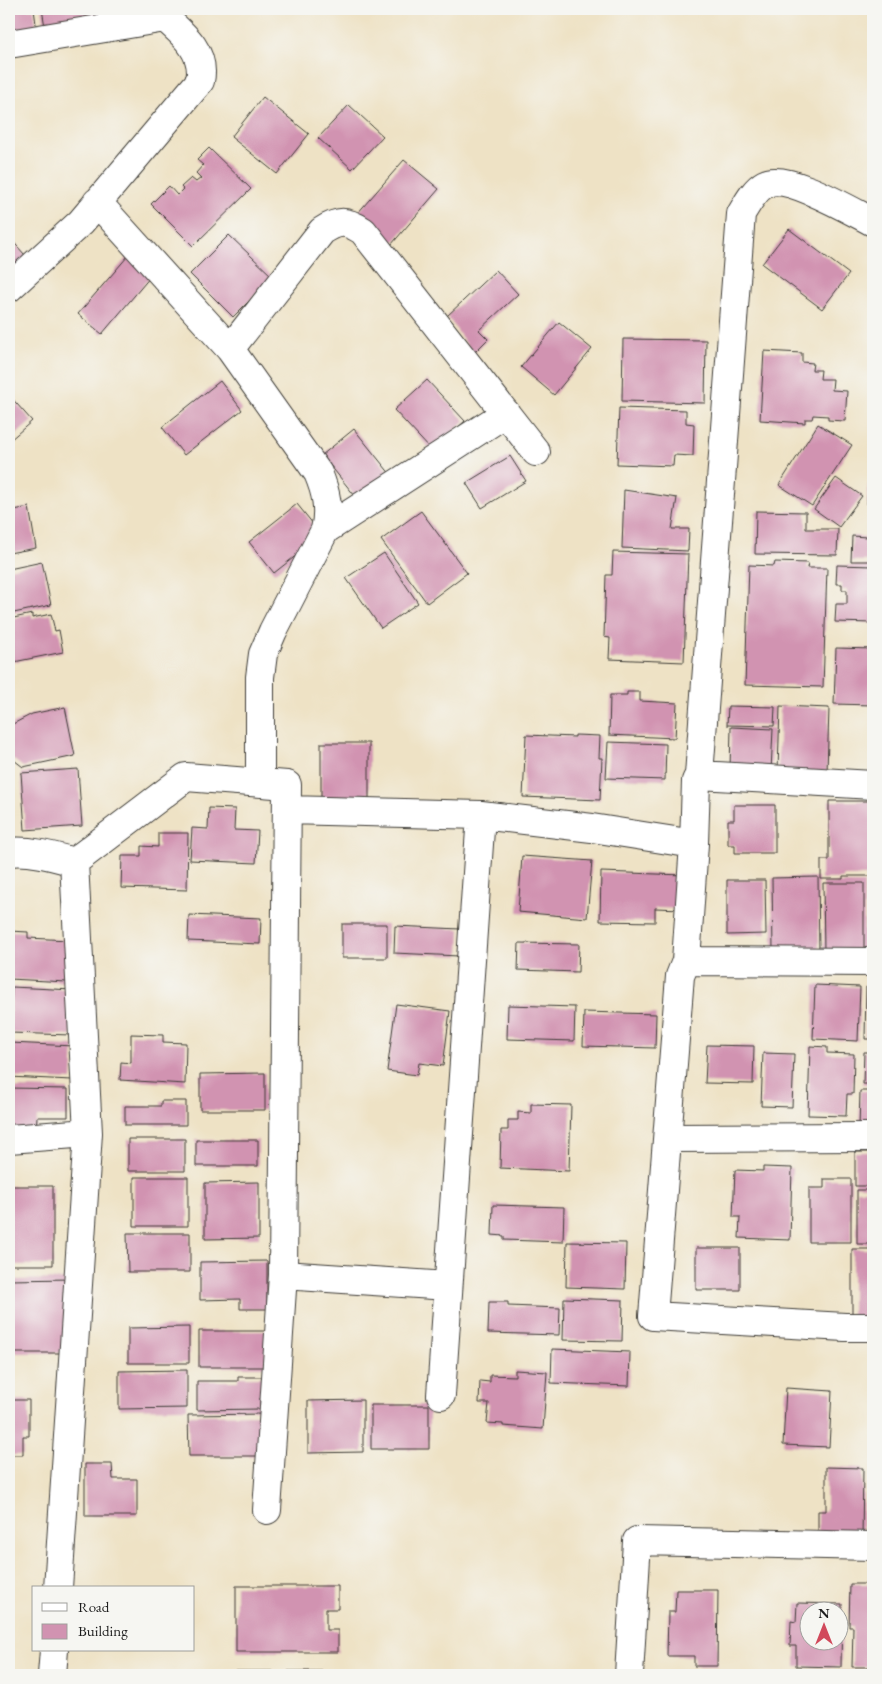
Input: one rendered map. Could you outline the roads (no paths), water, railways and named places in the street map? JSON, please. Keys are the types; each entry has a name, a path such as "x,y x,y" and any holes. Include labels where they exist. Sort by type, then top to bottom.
{"street":[{"path":"9,44 160,14 179,29 197,52 201,66 200,81 81,222 9,288"},
{"path":"873,222 816,193 779,181 765,183 751,197 741,214 699,775 696,781 686,961 680,976 653,1316 845,1328 873,1327"},
{"path":"97,202 230,349 318,473 326,493 328,514 325,530 263,654 260,677 260,783"},
{"path":"230,349 322,231 331,225 344,222 353,224 363,231 536,452"},
{"path":"325,530 506,413"},
{"path":"699,775 873,785"},
{"path":"74,862 186,777 287,785 283,1276 267,1510"},
{"path":"288,810 481,814 592,828 694,844"},
{"path":"441,1395 481,814"},
{"path":"9,852 34,852 74,862"},
{"path":"58,1586 88,1133 74,862"},
{"path":"686,961 873,962"},
{"path":"9,1139 88,1133"},
{"path":"668,1138 873,1137"},
{"path":"283,1276 448,1286"},
{"path":"629,1675 637,1541 873,1546"},
{"path":"52,1675 54,1652"}]}
